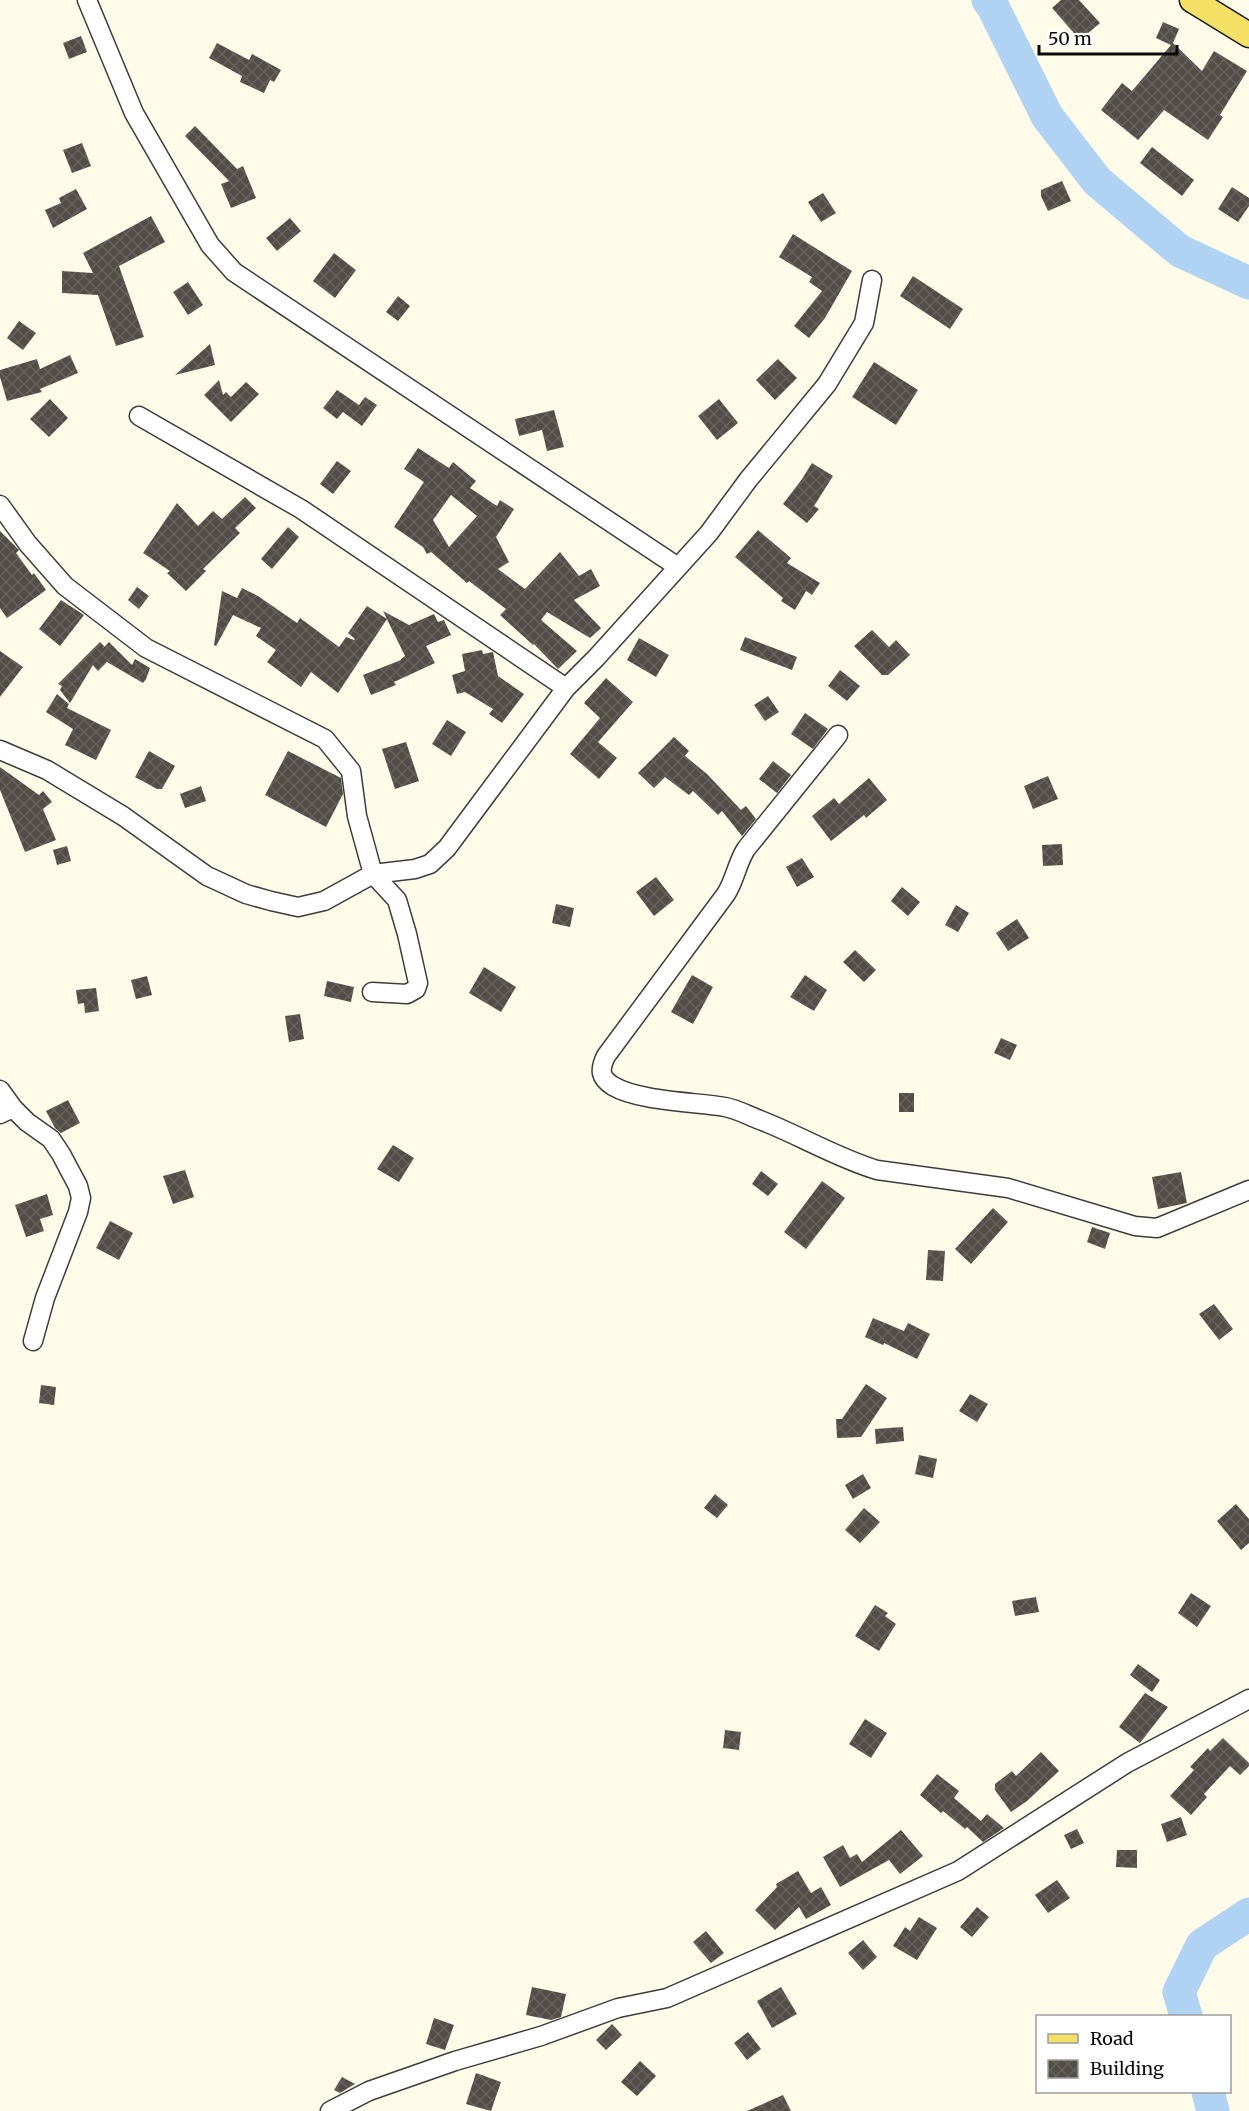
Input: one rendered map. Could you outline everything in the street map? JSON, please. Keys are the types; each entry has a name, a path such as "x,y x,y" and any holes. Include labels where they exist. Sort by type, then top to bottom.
{"main road":[{"path":"1192,0 1249,35"}],"street":[{"path":"87,0 134,113 210,245 234,272 678,567"},
{"path":"0,750 47,770 114,810 207,876 246,894 298,906 324,901 373,873 415,869 430,864 447,848 566,688 596,658 709,532 748,480 827,384 864,323 872,280"},
{"path":"139,416 301,509 566,688"},
{"path":"0,505 28,544 65,586 146,648 325,739 351,771 357,816 373,873 397,900 418,982 416,989 407,994 372,992"},
{"path":"838,735 746,849 740,859 733,883 726,894 606,1056 601,1066 601,1074 606,1081 630,1094 728,1108 805,1139 857,1164 878,1170 1008,1188 1135,1226 1157,1228 1249,1190"},
{"path":"0,1090 7,1111 51,1139 78,1186 81,1198 78,1212 45,1298 33,1341"},
{"path":"330,2111 369,2091 454,2061 541,2036 618,2008 668,1998 958,1871 1127,1763 1249,1699"}],"building":[{"path":"1061,0 1079,0 1100,23 1080,40 1052,8"},
{"path":"1163,22 1179,29 1173,43 1202,71 1214,51 1247,71 1220,115 1223,117 1208,140 1164,110 1138,140 1101,110 1122,83 1132,91 1171,45 1156,38"},
{"path":"81,36 87,52 69,59 63,43"},
{"path":"217,43 249,60 252,54 281,70 274,82 270,80 264,93 240,82 242,76 209,58"},
{"path":"195,126 237,169 243,166 256,198 231,208 221,184 229,181 185,136"},
{"path":"82,143 91,166 72,173 63,150"},
{"path":"1152,147 1194,180 1182,196 1140,163"},
{"path":"1062,181 1071,201 1048,211 1041,196 1041,190"},
{"path":"1232,187 1249,198 1249,206 1238,222 1218,209"},
{"path":"76,189 87,209 53,228 45,210 61,203 59,198"},
{"path":"823,193 836,213 821,222 808,202"},
{"path":"151,216 165,242 119,266 144,337 116,346 98,295 62,293 62,271 93,273 83,253"},
{"path":"290,218 301,231 277,251 266,238"},
{"path":"793,234 852,271 825,318 809,338 794,326 822,291 809,282 812,277 779,257"},
{"path":"334,253 356,270 335,298 313,281"},
{"path":"913,276 963,309 950,329 900,296"},
{"path":"188,282 203,305 188,315 173,292"},
{"path":"398,296 410,306 398,321 386,312"},
{"path":"19,321 36,333 23,350 7,338"},
{"path":"210,344 215,365 175,375"},
{"path":"70,355 78,373 40,389 42,392 7,401 0,370 37,359 40,369"},
{"path":"778,359 797,378 775,400 756,380"},
{"path":"874,362 918,390 896,425 852,397"},
{"path":"219,380 223,395 226,392 231,397 246,382 259,394 231,422 204,395"},
{"path":"337,390 359,405 365,397 377,405 362,426 343,412 337,419 323,408"},
{"path":"50,399 68,418 49,437 30,419"},
{"path":"719,399 738,423 717,440 698,416"},
{"path":"554,410 564,447 547,451 542,430 519,436 515,419"},
{"path":"418,448 449,468 453,462 476,481 470,488 497,506 500,500 514,509 496,537 509,562 498,569 525,589 560,552 579,576 591,569 600,586 574,600 601,628 590,638 547,612 541,620 577,651 558,669 534,644 500,615 506,609 469,581 467,583 431,552 427,554 423,547 394,527 424,482 404,469","holes":["451,495 477,516 449,547 433,520"]},
{"path":"337,461 351,471 333,494 320,484"},
{"path":"812,463 833,476 814,506 819,509 807,523 783,504"},
{"path":"245,497 256,508 235,528 240,533 203,569 206,571 186,591 167,573 170,571 143,553 177,503 198,526 213,511 222,519"},
{"path":"288,527 299,537 272,569 261,559"},
{"path":"758,530 791,558 787,563 820,583 812,595 806,591 795,610 781,601 783,598 735,557"},
{"path":"0,531 19,550 16,553 46,590 7,618 0,608"},
{"path":"137,587 149,596 139,609 128,600"},
{"path":"242,588 258,596 297,623 300,618 339,647 346,637 355,639 348,633 367,606 387,619 338,693 311,672 301,687 267,662 276,650 256,636 261,628 233,615 216,646 214,645 222,591 237,598"},
{"path":"61,600 84,615 60,646 39,629"},
{"path":"383,611 409,625 434,614 438,622 444,620 451,635 426,646 435,663 394,682 396,685 371,695 363,675 401,660 405,656"},
{"path":"872,630 889,647 896,640 910,655 888,675 882,675 854,646"},
{"path":"745,637 797,657 792,670 740,650"},
{"path":"639,638 669,655 656,677 627,660"},
{"path":"100,642 103,648 109,642 132,665 135,659 150,668 146,679 143,683 107,662 98,671 93,665 70,703 60,690 62,686 58,684"},
{"path":"482,650 483,654 493,652 498,676 524,694 502,723 489,714 493,709 465,692 457,694 452,675 465,671 462,654"},
{"path":"0,651 23,667 0,697"},
{"path":"840,670 860,686 847,701 828,686"},
{"path":"606,678 633,702 598,742 617,758 599,779 570,754 600,718 584,703"},
{"path":"57,694 69,704 67,708 111,730 96,760 65,745 73,729 46,712"},
{"path":"768,696 779,712 765,721 754,705"},
{"path":"805,713 828,729 813,749 791,734"},
{"path":"447,720 466,732 451,756 432,744"},
{"path":"674,737 689,751 685,756 707,774 741,810 746,806 756,819 742,836 722,811 718,815 693,791 689,795 665,777 654,788 638,773"},
{"path":"406,742 419,781 395,789 382,749"},
{"path":"149,751 175,766 162,789 157,789 135,777"},
{"path":"288,751 341,778 343,794 326,827 265,795"},
{"path":"773,761 791,775 777,793 759,779"},
{"path":"0,767 39,795 43,791 52,802 43,809 56,840 25,852 0,790"},
{"path":"1048,776 1058,799 1033,809 1024,786"},
{"path":"869,778 887,800 866,818 864,815 831,841 812,816 834,798 839,804"},
{"path":"201,786 206,801 185,808 180,794"},
{"path":"1062,844 1063,865 1043,866 1042,845"},
{"path":"67,846 71,861 57,865 53,850"},
{"path":"802,858 814,877 797,887 786,867"},
{"path":"656,877 674,900 654,916 636,892"},
{"path":"902,887 920,902 908,916 891,901"},
{"path":"556,904 574,908 570,927 552,923"},
{"path":"956,905 969,913 958,932 945,925"},
{"path":"1017,919 1029,938 1008,951 996,933"},
{"path":"855,950 876,970 864,982 843,962"},
{"path":"484,967 516,987 501,1012 469,993"},
{"path":"692,975 713,987 693,1024 671,1012"},
{"path":"805,975 827,990 814,1011 790,997"},
{"path":"147,976 152,995 136,999 131,980"},
{"path":"327,981 354,987 351,1002 324,996"},
{"path":"96,988 99,1011 85,1013 84,1003 78,1004 76,990"},
{"path":"300,1014 304,1039 289,1042 285,1016"},
{"path":"1001,1038 1017,1045 1010,1060 994,1053"},
{"path":"899,1093 914,1093 914,1112 899,1112"},
{"path":"68,1100 80,1123 61,1133 55,1128 46,1111"},
{"path":"393,1145 414,1158 399,1182 377,1169"},
{"path":"185,1170 194,1197 173,1204 163,1176"},
{"path":"761,1171 778,1184 768,1196 752,1184"},
{"path":"1181,1172 1187,1203 1158,1209 1152,1177"},
{"path":"822,1181 845,1198 806,1249 784,1232"},
{"path":"47,1194 53,1215 40,1219 44,1231 26,1237 15,1205"},
{"path":"993,1208 1008,1222 971,1264 955,1249"},
{"path":"110,1221 133,1233 119,1260 96,1248"},
{"path":"1092,1227 1110,1233 1105,1249 1087,1242"},
{"path":"928,1250 945,1251 943,1281 926,1280"},
{"path":"1214,1304 1233,1329 1219,1340 1199,1314"},
{"path":"873,1318 904,1331 908,1323 930,1334 917,1359 884,1343 883,1345 865,1337"},
{"path":"866,1384 887,1398 861,1437 837,1438 836,1419 842,1419"},
{"path":"41,1385 56,1387 54,1405 39,1403"},
{"path":"970,1394 988,1404 977,1422 959,1411"},
{"path":"903,1427 904,1441 876,1444 875,1429"},
{"path":"919,1455 937,1459 933,1478 915,1474"},
{"path":"863,1474 871,1488 853,1499 845,1485"},
{"path":"715,1494 728,1505 717,1518 704,1508"},
{"path":"1236,1504 1249,1519 1249,1543 1241,1550 1217,1521"},
{"path":"864,1508 880,1522 860,1543 845,1530"},
{"path":"1191,1593 1211,1606 1197,1627 1178,1613"},
{"path":"1036,1597 1039,1612 1015,1616 1012,1601"},
{"path":"875,1605 888,1613 885,1616 896,1624 879,1651 855,1636"},
{"path":"1138,1664 1160,1680 1152,1692 1130,1675"},
{"path":"1145,1693 1168,1707 1140,1743 1119,1727"},
{"path":"865,1719 887,1733 871,1758 849,1744"},
{"path":"725,1730 741,1732 739,1750 723,1748"},
{"path":"1223,1738 1249,1763 1249,1766 1240,1775 1230,1766 1204,1794 1207,1797 1191,1815 1170,1796 1194,1770 1190,1767 1208,1748 1210,1751"},
{"path":"1041,1752 1059,1771 1027,1801 1011,1812 995,1790 995,1784 1012,1771 1016,1776"},
{"path":"937,1774 959,1791 954,1798 981,1821 987,1814 1004,1828 983,1842 967,1827 965,1829 943,1811 941,1813 920,1795"},
{"path":"1181,1817 1187,1835 1167,1842 1161,1824"},
{"path":"1077,1829 1084,1843 1071,1849 1064,1835"},
{"path":"901,1830 923,1856 900,1874 889,1860 840,1887 823,1857 843,1845 850,1858 857,1854 862,1862"},
{"path":"1117,1850 1137,1850 1137,1868 1116,1867"},
{"path":"798,1871 811,1893 821,1887 831,1905 806,1919 799,1907 775,1930 755,1910 777,1887 776,1884"},
{"path":"1057,1880 1070,1898 1048,1913 1035,1895"},
{"path":"977,1907 989,1917 972,1937 960,1927"},
{"path":"919,1917 937,1928 917,1960 893,1946 905,1927 910,1931"},
{"path":"706,1931 724,1953 711,1963 693,1942"},
{"path":"863,1940 877,1957 863,1970 848,1953"},
{"path":"532,1987 566,1994 561,2017 551,2020 526,2015"},
{"path":"781,1987 797,2014 772,2028 757,2001"},
{"path":"434,2018 454,2025 445,2050 426,2044"},
{"path":"612,2024 622,2035 606,2050 596,2040"},
{"path":"748,2032 761,2049 747,2060 734,2043"},
{"path":"640,2061 656,2076 637,2096 621,2082"},
{"path":"476,2073 501,2082 491,2111 466,2104"},
{"path":"342,2077 355,2084 340,2093 334,2090"},
{"path":"783,2095 791,2111 747,2111"}],"waterway":[{"path":"988,0 1047,116 1097,181 1180,251 1249,283"},
{"path":"1186,2015 1179,1992 1202,1945 1249,1914"},
{"path":"1208,2093 1213,2111"}]}
